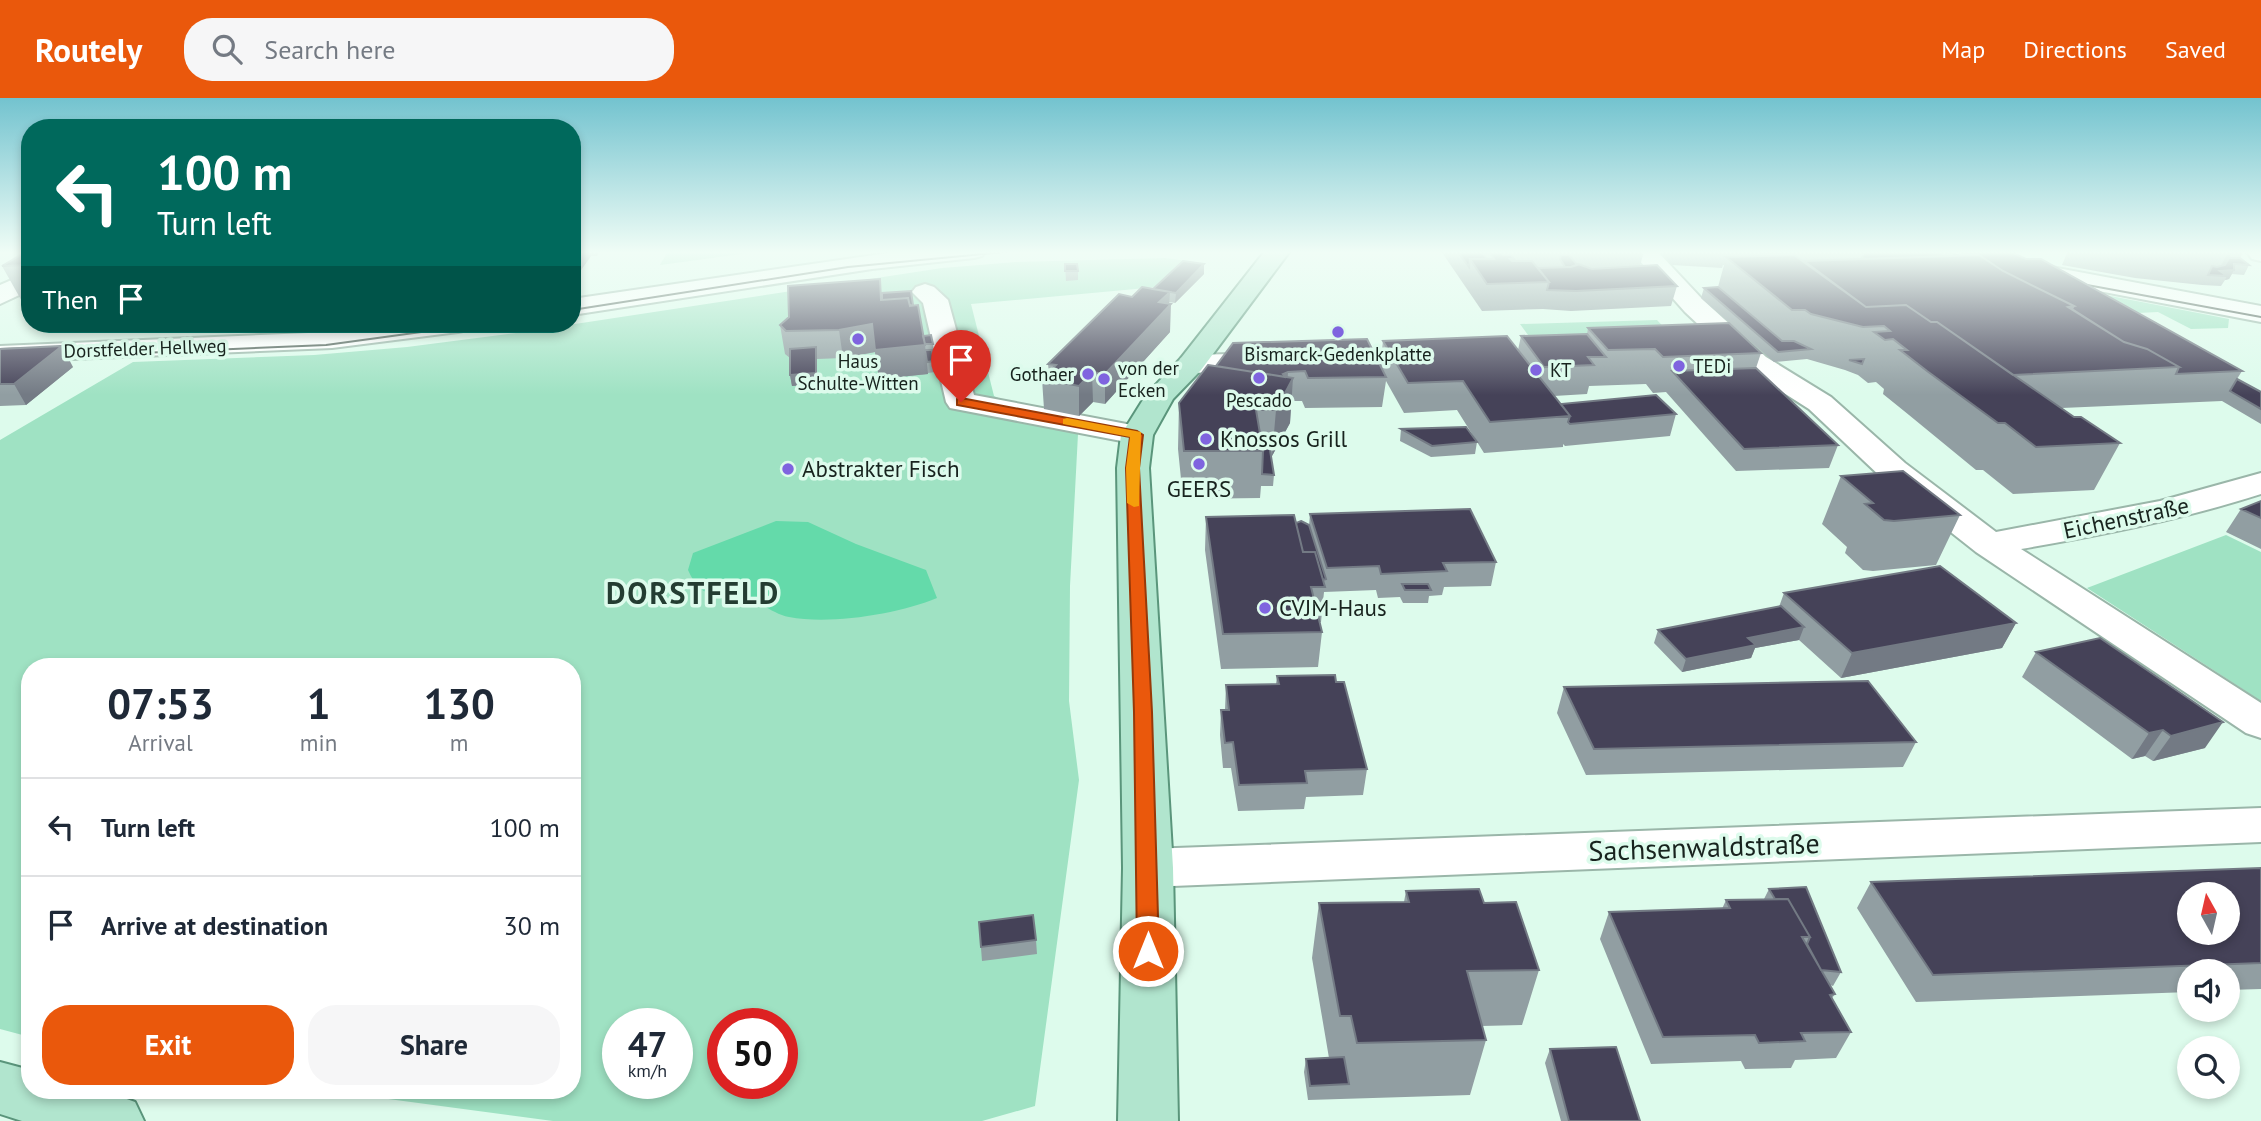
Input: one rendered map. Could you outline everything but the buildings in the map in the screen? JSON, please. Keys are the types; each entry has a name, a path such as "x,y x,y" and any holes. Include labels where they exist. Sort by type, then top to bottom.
{"main road":[{"path":"1148,1121 1148,868 1133,468 1137,435 1161,396 1191,364 1241,299"},
{"path":"0,1088 21,1094"},
{"path":"38,1099 114,1121"}],"street":[{"path":"581,306 623,299"},
{"path":"933,299 961,402 1137,435"},
{"path":"1687,299 1756,363 1820,403 1893,470 1989,544 2261,723"},
{"path":"2180,299 2261,314"},
{"name":"Dorstfelder Hellweg","path":"0,354 332,340 387,333"},
{"path":"1697,349 1739,347"},
{"path":"1191,364 1461,356"},
{"name":"Eichenstraße","path":"1989,544 2147,516 2217,498 2261,483"},
{"name":"Sachsenwaldstraße","path":"1148,868 2261,825"}],"shaded area":[{"path":"741,299 1029,299 971,304 994,396 1078,434 1070,586 1069,701 1079,780 1035,1106 982,1121 553,1121 388,1099 581,1099 581,658 21,658 21,1035 0,1029 0,440 133,362 314,355 407,347 516,333 581,333 581,323"},
{"path":"2094,299 2125,299 2229,319 2228,328 2191,329 2158,312 2137,313"},
{"path":"1657,320 1675,339 1534,343 1520,324"},
{"path":"776,521 808,522 856,544 926,570 937,598 884,613 824,620 789,617 745,598 711,594 699,587 688,570 693,553"},
{"path":"2226,535 2261,552 2261,701 2087,588"}],"tram line":[{"path":"581,309 644,299"},
{"path":"2162,299 2261,317"},
{"path":"49,357 326,345 414,333"},
{"path":"0,349 34,348"}],"slow traffic":[{"path":"1067,422 1137,435 1133,468 1134,503"}],"place":[{"name":"Bismarck-Gedenkplatte","path":"1338,332"},
{"name":"Haus Schulte-Witten","path":"858,339"},
{"name":"TEDi","path":"1679,366"},
{"name":"KT","path":"1536,370"},
{"name":"Gothaer","path":"1088,374"},
{"name":"Pescado","path":"1259,378"},
{"name":"von der Ecken","path":"1104,379"},
{"name":"Knossos Grill","path":"1206,439"},
{"name":"GEERS","path":"1199,464"},
{"name":"Abstrakter Fisch","path":"788,469"},
{"name":"CVJM-Haus","path":"1265,608"}],"district":[{"name":"DORSTFELD","path":"693,594"}],"route":[{"path":"961,402 1137,435 1133,468 1148,868 1148,951"}]}
